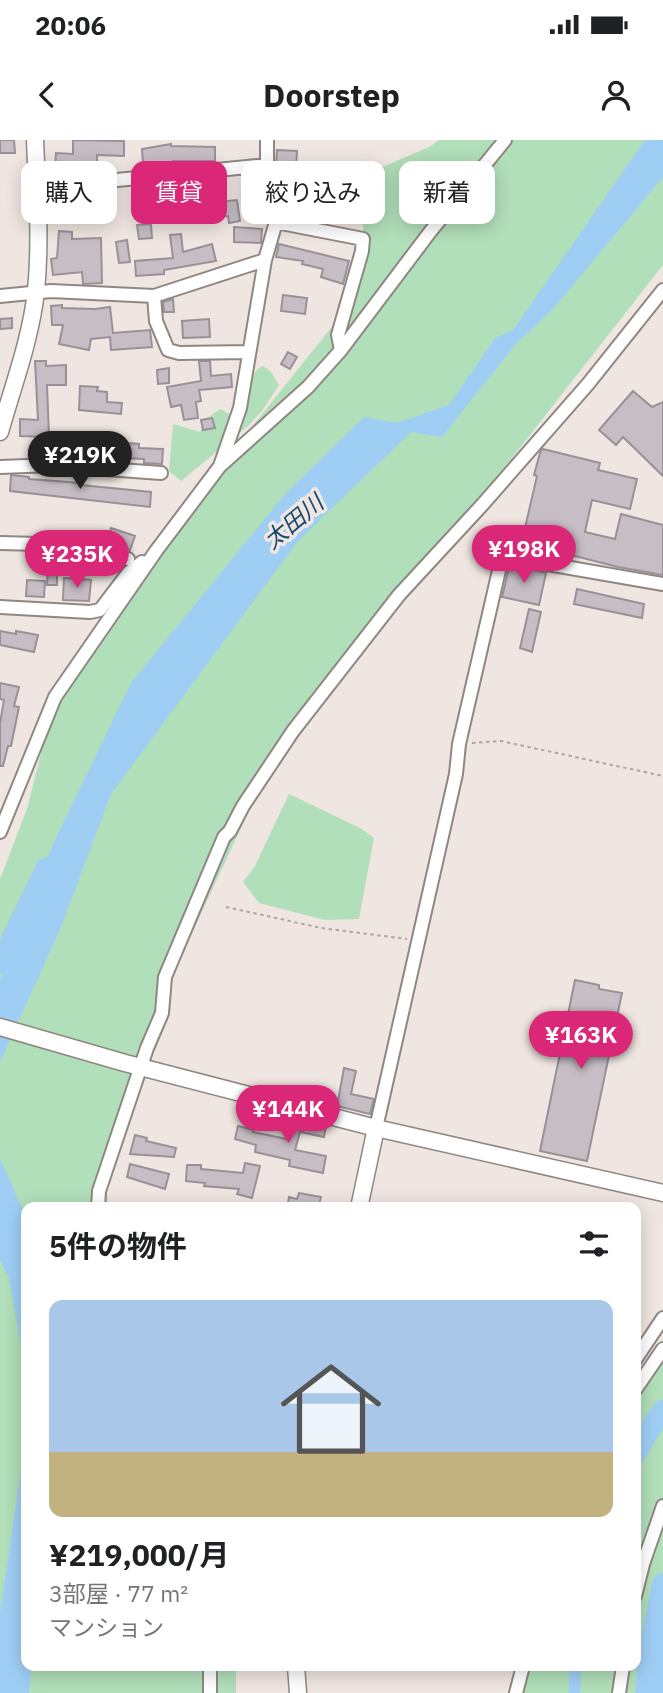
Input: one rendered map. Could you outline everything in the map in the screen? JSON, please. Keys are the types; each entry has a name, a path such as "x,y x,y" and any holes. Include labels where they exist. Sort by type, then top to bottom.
{"street":[{"path":"35,140 36,161"},
{"path":"267,140 267,161"},
{"path":"0,832 55,697 156,551 220,466 308,387 341,350 430,232 505,140"},
{"path":"117,180 241,168"},
{"path":"0,432 31,322 36,293 38,224"},
{"path":"220,466 240,408 265,260 275,224"},
{"path":"286,224 363,239 338,335 341,350"},
{"path":"0,296 51,291 154,296 265,260"},
{"path":"100,1202 99,1191 141,1066 162,1013 165,977 224,837 243,806 293,731 399,595 483,504 663,290"},
{"path":"154,296 156,321 168,350 179,354 248,352"},
{"path":"0,467 52,465 161,473"},
{"path":"0,543 77,545 128,559"},
{"path":"0,607 90,612 100,610 128,573 156,551"},
{"path":"360,1202 503,553 542,563 663,584"},
{"path":"0,1027 125,1063 376,1128 663,1192"},
{"path":"641,1351 663,1318"},
{"path":"641,1381 663,1349"},
{"path":"641,1572 663,1506"},
{"path":"210,1671 210,1693"},
{"path":"296,1671 298,1693"},
{"path":"516,1693 522,1671"},
{"path":"619,1693 622,1671"}],"path":[{"path":"459,744 501,741 663,776"},
{"path":"226,907 321,928 419,940"}],"green space":[{"path":"439,140 663,140 663,265 269,768 158,1006 106,1176 108,1202 21,1202 21,1671 236,1671 236,1693 0,1693 0,879 27,809 55,697 196,497 346,309 363,280 349,297 366,255 363,224 385,224 385,166"},
{"path":"263,366 271,372 279,385 262,411 248,426 181,481 169,471 173,424 200,432 209,417 220,409 232,415 249,380"},
{"path":"289,794 360,828 374,838 359,919 325,920 259,903 243,882 255,866"},
{"path":"663,1346 663,1693 620,1693 623,1671 641,1671 641,1379"},
{"path":"522,1671 621,1671 619,1693 517,1693"}],"water":[{"path":"645,140 663,140 663,177 554,308 516,344 442,437 411,432 298,541 111,794 61,927 0,1062 0,980 53,844 131,683 286,493 364,417 397,423 449,405 495,338 513,330"},
{"path":"0,1158 21,1206 21,1346 9,1278 0,1260"},
{"path":"663,1413 663,1428 641,1465 641,1445"},
{"path":"21,1469 21,1671 31,1671 29,1693 0,1693 0,1614"},
{"path":"663,1583 663,1693 645,1693 652,1634"},
{"path":"569,1671 581,1671 580,1693 569,1693"}],"building":[{"path":"0,140 14,140 15,153 0,153"},
{"path":"73,140 124,141 124,156 97,155 97,161 55,161 56,153 73,154"},
{"path":"171,144 215,147 215,161 143,161 142,149"},
{"path":"277,150 297,151 296,161 276,161"},
{"path":"237,200 240,221 229,223 227,201"},
{"path":"151,224 152,238 139,239 137,225"},
{"path":"234,227 262,229 261,243 234,242"},
{"path":"59,231 72,232 72,239 101,238 102,283 83,284 82,272 53,275 51,259 57,258"},
{"path":"181,234 183,252 212,244 216,261 164,270 164,274 136,276 135,261 173,258 170,235"},
{"path":"127,240 130,262 119,263 116,242"},
{"path":"279,244 349,261 343,284 321,277 323,269 302,264 303,261 276,257"},
{"path":"283,295 307,298 305,314 281,311"},
{"path":"173,299 174,312 164,312 163,302"},
{"path":"62,305 62,308 110,307 113,333 150,330 152,347 111,350 110,337 91,339 89,350 59,344 63,325 52,325 51,306"},
{"path":"12,318 12,328 0,329 0,319"},
{"path":"209,319 210,337 183,338 182,321"},
{"path":"288,352 297,357 290,369 281,364"},
{"path":"35,361 46,361 46,366 66,365 66,385 47,385 49,437 20,436 20,419 38,420"},
{"path":"199,361 210,361 211,376 231,374 232,387 199,390 201,401 196,402 198,418 184,420 181,405 171,407 167,387 201,381"},
{"path":"169,368 169,383 158,384 157,370"},
{"path":"80,386 98,387 97,391 107,392 107,402 122,403 121,414 79,410"},
{"path":"633,391 652,407 663,402 663,476 623,437 616,445 599,430"},
{"path":"212,418 215,428 203,430 201,420"},
{"path":"52,435 115,438 115,442 139,444 139,448 163,449 162,464 144,463 144,459 120,458 120,454 51,450"},
{"path":"543,449 600,463 598,470 637,479 630,509 592,500 585,532 615,539 621,514 663,525 663,575 563,553 564,549 554,547 557,535 525,528 537,476 534,475"},
{"path":"11,475 151,492 150,507 10,491"},
{"path":"111,528 135,536 130,550 107,542"},
{"path":"95,559 115,564 111,574 92,567"},
{"path":"510,564 546,573 539,605 502,597"},
{"path":"48,569 57,570 57,585 47,585"},
{"path":"64,578 91,580 89,601 63,600"},
{"path":"27,580 45,581 44,597 26,596"},
{"path":"577,589 644,604 642,618 574,604"},
{"path":"529,609 541,612 532,652 520,648"},
{"path":"0,631 38,635 34,652 0,645"},
{"path":"0,683 19,687 14,706 19,707 11,746 8,746 3,766 0,766 0,723 4,700 0,699"},
{"path":"575,980 599,985 599,989 622,993 587,1161 540,1151"},
{"path":"344,1068 356,1071 351,1094 374,1099 370,1114 337,1106"},
{"path":"293,1117 326,1126 324,1137 300,1132 295,1150 326,1156 323,1173 289,1166 290,1160 255,1152 256,1145 235,1139 238,1126 287,1139"},
{"path":"135,1135 147,1138 146,1141 176,1148 174,1157 130,1154"},
{"path":"245,1163 260,1166 252,1198 237,1194 239,1189 204,1186 205,1183 186,1181 187,1165 243,1173"},
{"path":"130,1164 169,1174 165,1189 127,1177"},
{"path":"299,1193 321,1197 320,1202 288,1202 289,1197 297,1199"}],"waterway":[{"name":"太田川","path":"0,963 46,868"},
{"path":"641,1442 663,1410"},
{"path":"646,1693 648,1655 663,1583"}]}
